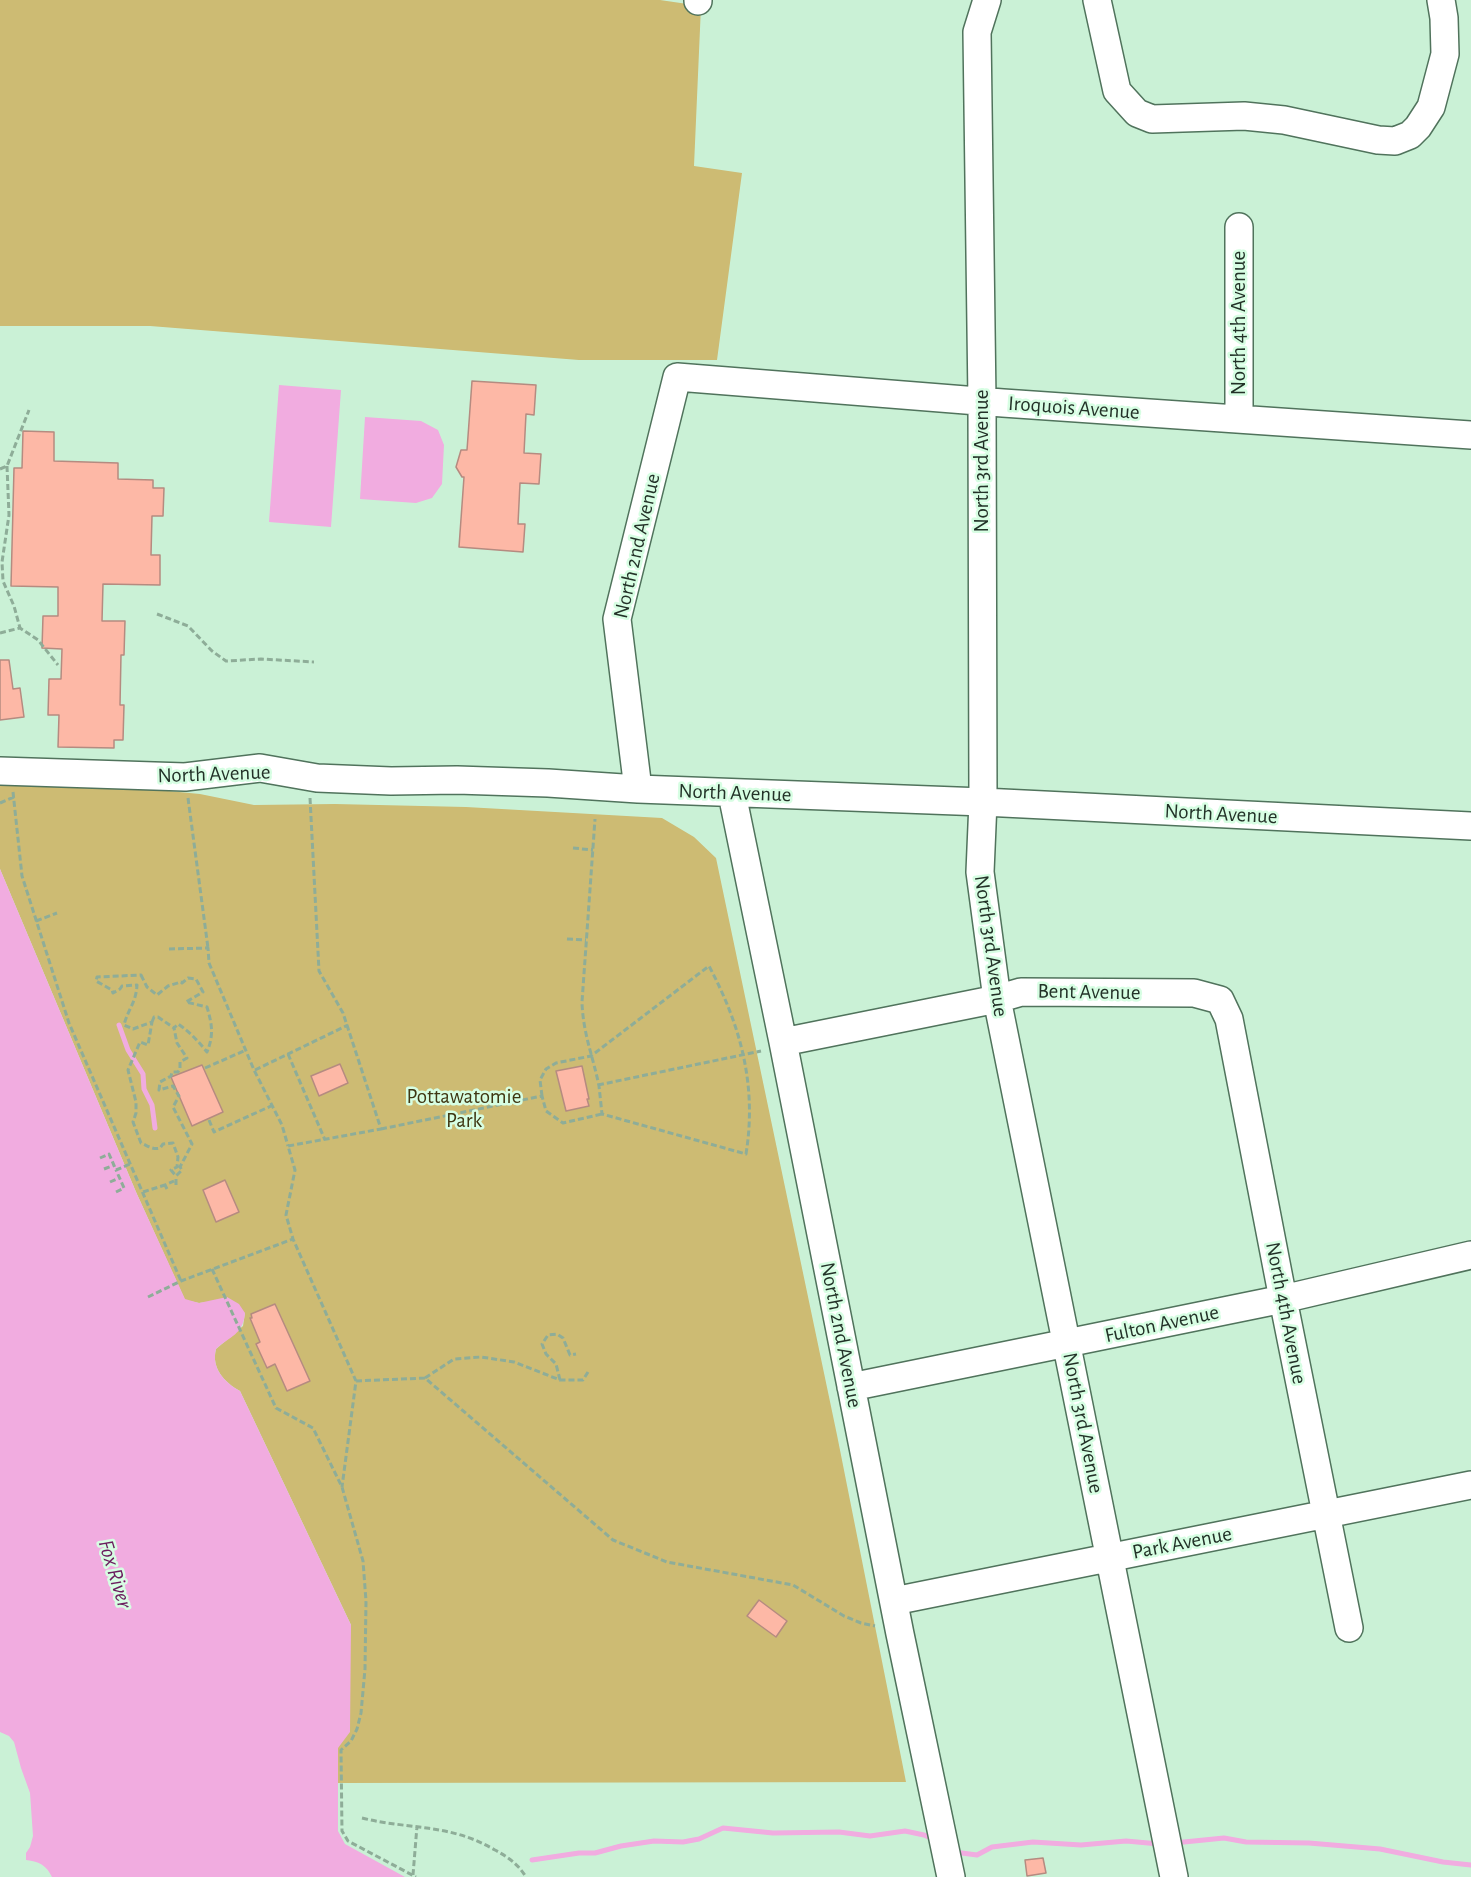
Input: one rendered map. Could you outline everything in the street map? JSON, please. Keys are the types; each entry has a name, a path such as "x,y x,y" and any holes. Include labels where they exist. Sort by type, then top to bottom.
{"street":[{"name":"North 3rd Avenue","path":"987,0 977,32 982,401 980,872 997,999 1173,1876"},
{"path":"1097,0 1117,91 1137,113 1152,119 1244,116 1284,120 1378,140 1395,141 1410,135 1431,107 1444,54 1444,18 1441,0"},
{"name":"North 4th Avenue","path":"1239,227 1239,419"},
{"name":"Iroquois Avenue","path":"677,377 1471,435"},
{"name":"North 2nd Avenue","path":"638,789 617,619 677,377"},
{"name":"North Avenue","path":"8,780 185,777 260,768 317,778 525,782 732,794 982,802 1471,826"},
{"name":"North 2nd Avenue","path":"732,794 772,1047 851,1387 951,1875"},
{"name":"Bent Avenue","path":"772,1047 1022,992 1194,993 1220,1000"},
{"name":"North 4th Avenue","path":"1220,1000 1229,1019 1282,1299 1349,1628"},
{"name":"Fulton Avenue","path":"851,1387 1282,1299 1471,1255"},
{"name":"Park Avenue","path":"894,1601 1471,1485"}],"path":[{"path":"29,410 8,466 9,515 2,562 3,581 14,606 20,628 38,640 58,665"},
{"path":"0,469 8,466"},
{"path":"157,614 188,626 212,651 226,661 261,659 314,662"},
{"path":"0,633 20,628"},
{"path":"185,777 210,963 254,1070 282,1125 295,1170 286,1215 293,1239 356,1382 342,1487"},
{"path":"0,802 8,780"},
{"path":"8,780 22,876 69,1023 181,1281"},
{"path":"310,798 320,970 344,1013 381,1129"},
{"path":"595,819 582,1002 583,1024 598,1085 602,1114"},
{"path":"573,848 593,850"},
{"path":"36,921 57,913"},
{"path":"567,939 587,940"},
{"path":"169,949 208,948"},
{"path":"710,966 734,1020 743,1055 750,1091 750,1131 746,1154 602,1114 563,1123 546,1111 542,1096 540,1080 546,1069 556,1063 591,1056 710,966"},
{"path":"152,1022 133,1029 124,1025 126,1015 136,997 137,985 122,986 113,993 112,990 96,981 97,977 141,975 147,987 157,995 168,986 182,983 188,978 196,979 203,992 186,1002 207,1007 213,1038 207,1052 192,1034 178,1024 174,1028"},
{"path":"143,1192 175,1183 176,1176 182,1170 180,1167 192,1144 173,1107 179,1096 173,1086 159,1090 160,1082 171,1076 172,1072 178,1072 180,1062 187,1058 177,1043 174,1028 158,1017 154,1017 148,1045 140,1042 128,1070 135,1102 134,1122 141,1143 155,1149 160,1148 163,1144 173,1143 178,1157 177,1167 171,1170 176,1176"},
{"path":"254,1070 348,1025"},
{"path":"598,1085 772,1047"},
{"path":"205,1068 246,1050"},
{"path":"288,1054 325,1140"},
{"path":"288,1146 542,1096"},
{"path":"208,1120 214,1132 271,1106"},
{"path":"100,1158 109,1154 124,1188 116,1192"},
{"path":"116,1170 130,1164"},
{"path":"104,1169 114,1165"},
{"path":"110,1182 119,1178"},
{"path":"148,1297 181,1281 293,1239"},
{"path":"212,1269 276,1407 313,1428 342,1487 363,1561 366,1581 361,1713 351,1741 341,1750 342,1831 348,1841 415,1876 417,1826"},
{"path":"560,1380 556,1364 546,1354 542,1344 549,1335 557,1334 563,1338 570,1355 576,1354"},
{"path":"425,1378 454,1359 481,1357 514,1362 560,1380 583,1380 588,1372"},
{"path":"362,1818 394,1825 417,1826 461,1834 482,1842 508,1857 520,1867 526,1877"}],"green space":[{"path":"0,0 660,0 701,6 694,166 742,173 717,360 579,360 150,326 0,326"},
{"name":"Pottawatomie Park","path":"0,775 200,794 254,805 466,807 662,818 694,837 716,858 837,1435 906,1782 337,1783 338,1748 351,1625 240,1391 224,1379 217,1368 216,1349 243,1326 245,1313 207,1302 185,1300 136,1192 0,869"}],"water":[{"path":"279,385 341,390 331,527 269,522"},
{"path":"365,417 421,421 438,430 444,445 442,484 432,498 416,503 360,499"},
{"name":"Fox River","path":"0,869 136,1192 185,1299 199,1303 227,1297 239,1304 245,1313 239,1331 216,1349 217,1368 224,1379 240,1391 351,1625 350,1732 338,1748 338,1831 345,1844 405,1877 52,1877 42,1865 26,1860 26,1853 33,1836 30,1793 14,1742 9,1736 0,1732"}],"building":[{"path":"472,381 536,385 534,415 526,414 524,453 541,454 539,484 520,483 518,524 525,524 523,552 459,547 464,477 456,467 461,450 467,450"},
{"path":"23,431 54,432 54,461 118,463 118,479 153,480 153,488 164,488 163,516 152,516 151,555 160,555 160,585 103,584 102,621 125,621 124,655 121,655 120,705 124,705 123,740 114,740 114,748 58,747 59,715 48,715 49,679 61,679 62,649 42,648 43,616 58,616 58,587 11,586 14,468 22,468"},
{"path":"0,660 9,660 13,689 20,688 24,717 0,720"},
{"path":"340,1064 348,1083 319,1096 311,1076"},
{"path":"202,1065 223,1112 192,1126 171,1077"},
{"path":"582,1066 589,1106 566,1111 556,1071"},
{"path":"225,1180 239,1212 216,1222 203,1190"},
{"path":"275,1304 310,1381 287,1391 275,1364 267,1368 256,1344 260,1342 250,1318 252,1318 251,1314"},
{"path":"759,1600 787,1621 776,1637 747,1616"},
{"path":"1043,1858 1046,1873 1027,1876 1025,1860"}],"waterway":[{"path":"119,1025 128,1050 143,1074 144,1089 152,1105 155,1128"},
{"path":"532,1860 595,1853 654,1841 683,1842 699,1839 723,1828 773,1833 839,1832 870,1836 905,1831 933,1839"},
{"path":"1174,1843 1224,1838 1246,1842 1309,1843 1380,1849 1443,1862 1471,1865"},
{"path":"954,1852 977,1855 992,1847 1033,1842 1081,1845 1126,1841 1159,1844"}]}
